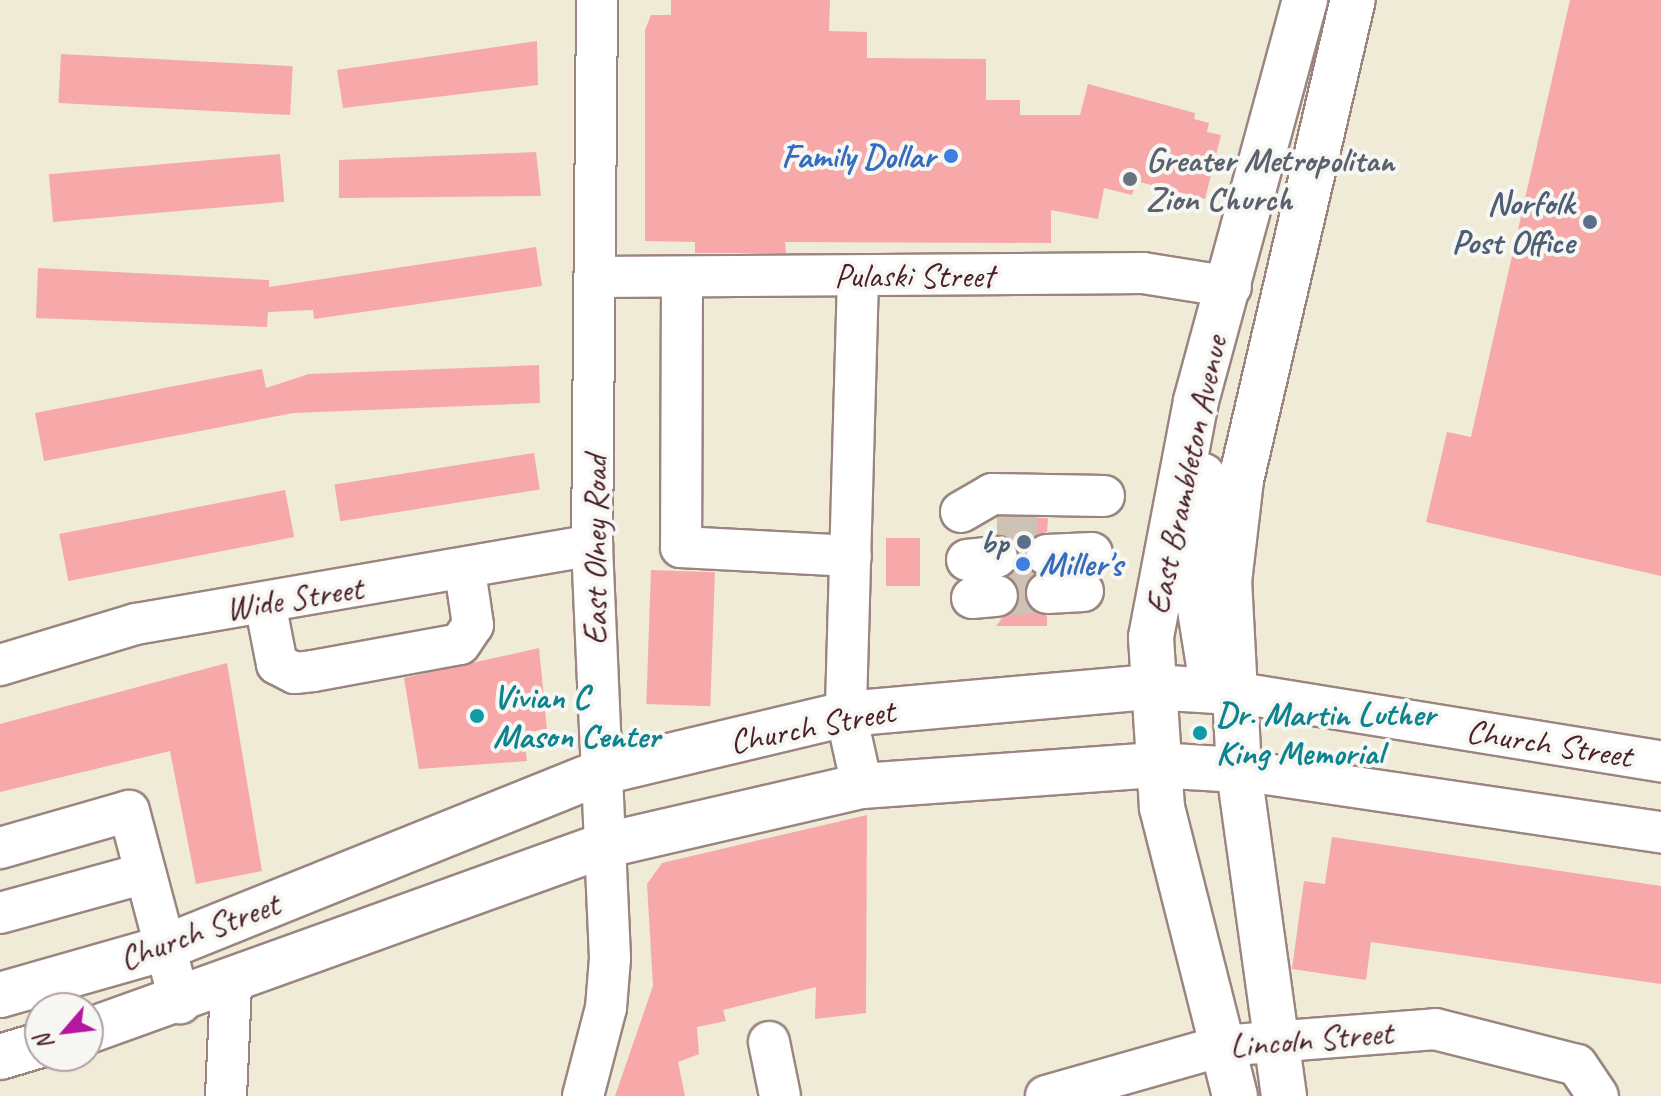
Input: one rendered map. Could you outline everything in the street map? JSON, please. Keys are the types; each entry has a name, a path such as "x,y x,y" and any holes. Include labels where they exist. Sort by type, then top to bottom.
{"main road":[{"name":"East Brambleton Avenue","path":"1235,1096 1221,1046 1151,687 1160,568 1196,401 1231,287 1305,0"},
{"name":"East Brambleton Avenue","path":"1284,1096 1273,1042 1239,770 1223,691 1229,582 1241,480 1344,2"},
{"path":"1196,401 1205,454 1194,572 1223,691"},
{"name":"Church Street","path":"0,995 161,949 598,773 846,714 1151,687 1223,691"},
{"path":"1166,766 1232,962 1273,1042"},
{"name":"Church Street","path":"104,1026 231,985 602,846 862,786 1166,766 1239,770"},
{"path":"0,1057 24,1050"}],"street":[{"name":"East Olney Road","path":"583,1096 606,1008 592,545 597,277 597,0"},
{"name":"Pulaski Street","path":"597,277 1143,273 1231,287"},
{"path":"858,277 846,714 862,786"},
{"path":"682,278 681,547 851,556"},
{"path":"979,554 992,494 1099,524 1056,565"},
{"name":"Wide Street","path":"1,656 136,624 465,571 592,545"},
{"path":"265,603 277,664 295,673 313,671 460,644 473,625 465,571"},
{"name":"Church Street","path":"1223,691 1661,761"},
{"name":"Church Street","path":"1239,770 1661,832"},
{"path":"0,848 129,811 161,949 180,1003"},
{"path":"0,913 142,874"},
{"path":"226,1096 231,985"},
{"name":"Lincoln Street","path":"1046,1096 1221,1046 1435,1029 1588,1080"},
{"path":"769,1042 780,1096"}],"building":[{"path":"671,0 830,0 829,31 867,32 867,58 986,59 986,100 1020,100 1020,115 1080,115 1088,84 1195,113 1194,119 1209,123 1207,132 1221,135 1205,199 1136,181 1132,195 1104,188 1098,219 1051,210 1051,243 785,242 786,253 695,253 695,242 645,241 645,30 651,15 671,15"},
{"name":"Norfolk Post Office","path":"1570,0 1661,0 1661,576 1426,522 1447,432 1471,437"},
{"path":"537,41 538,85 343,108 337,70"},
{"path":"61,54 293,66 290,115 58,103"},
{"path":"536,152 541,196 339,198 339,160"},
{"path":"280,154 284,202 53,222 49,174"},
{"path":"536,247 542,286 314,319 313,310 268,312 267,327 36,318 38,268 269,280 269,287"},
{"path":"539,365 540,403 293,413 44,461 35,413 262,369 266,388 309,374"},
{"path":"534,453 540,490 340,521 334,485"},
{"path":"285,490 294,537 68,581 59,534"},
{"path":"998,517 1048,518 1047,532 1034,536 1024,555 1034,574 1024,595 1047,616 1047,626 996,626 1020,595 1009,576 1020,554 997,534"},
{"path":"886,538 920,538 920,586 886,586"},
{"path":"651,570 715,572 710,706 646,704"},
{"name":"Vivian C Mason Center","path":"539,648 547,729 523,733 527,761 419,769 404,678"},
{"path":"227,663 262,871 196,884 170,751 0,792 0,724"},
{"path":"867,815 866,1013 815,1019 816,987 723,1010 726,1021 697,1027 699,1054 678,1062 685,1096 615,1096 653,986 647,884 662,863"},
{"path":"1332,837 1661,886 1661,984 1371,942 1366,980 1292,969 1304,881 1325,884"}],"tunnel":[{"path":"997,526 1047,523"},
{"path":"997,557 1047,555"},
{"path":"997,596 1047,593"}],"place":[{"name":"Family Dollar","path":"951,156"},
{"name":"Greater Metropolitan Zion Church","path":"1130,179"},
{"name":"Norfolk Post Office","path":"1590,222"},
{"name":"bp","path":"1024,542"},
{"name":"Miller's","path":"1023,564"},
{"name":"Vivian C Mason Center","path":"477,716"},
{"name":"Dr. Martin Luther King Memorial","path":"1200,733"}]}
